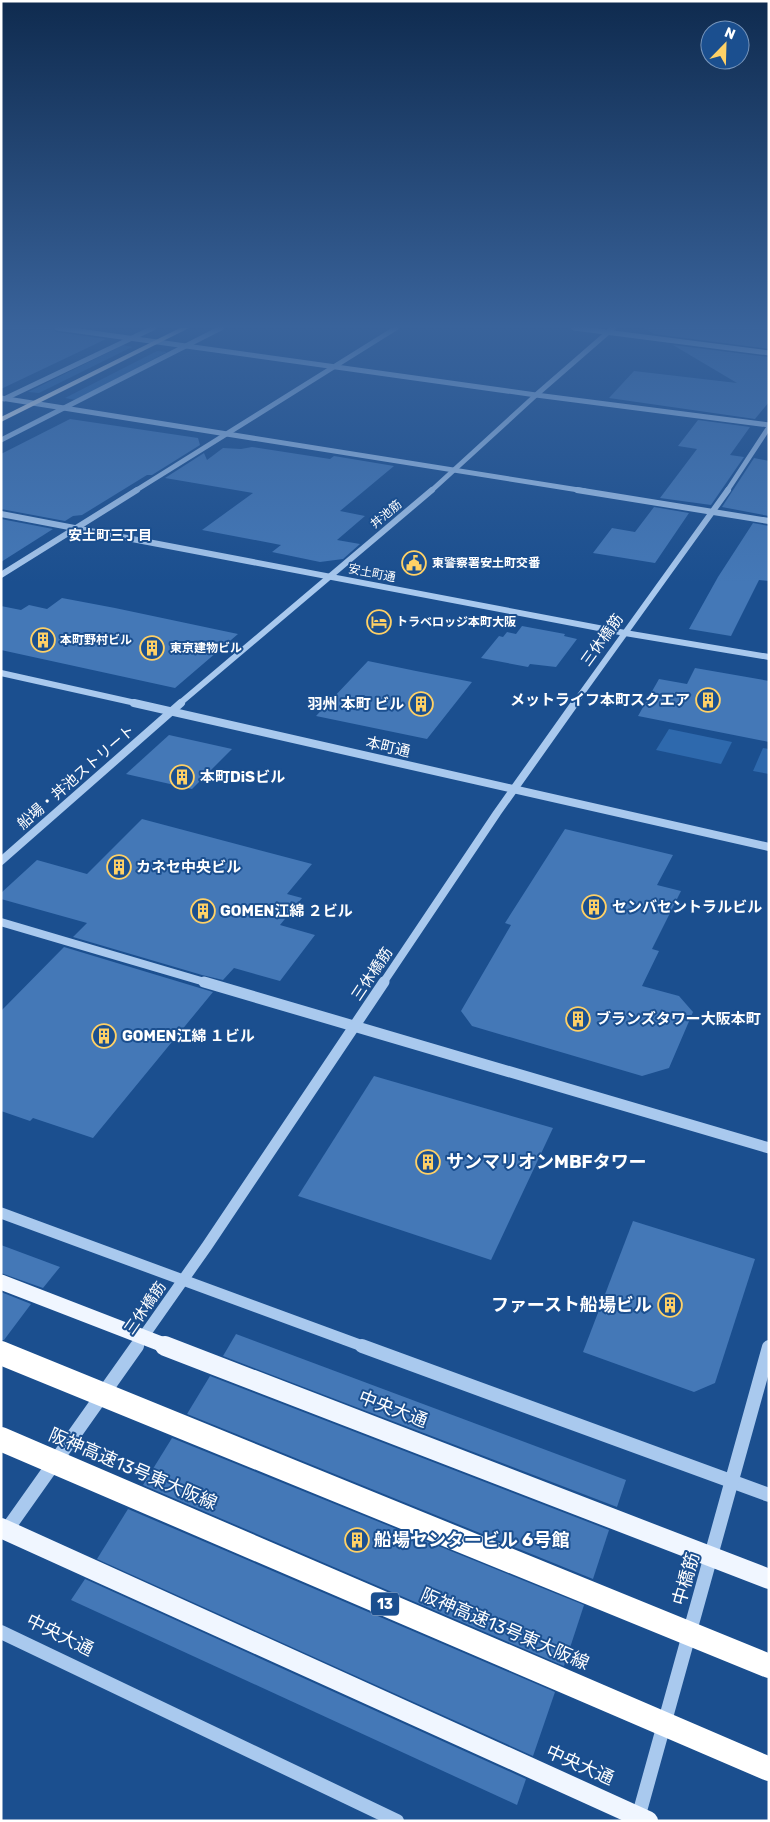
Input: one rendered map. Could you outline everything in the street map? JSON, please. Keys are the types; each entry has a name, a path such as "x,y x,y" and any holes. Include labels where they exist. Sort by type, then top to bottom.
{"highway":[{"path":"1,420 15,413"},
{"path":"1,1353 769,1666"},
{"name":"阪神高速13号東大阪線","path":"1,1439 769,1769"}],"main road":[{"name":"中央大通","path":"1,1282 769,1579"},
{"name":"中央大通","path":"1,1528 648,1821"}],"street":[{"path":"1,440 53,413"},
{"path":"94,413 454,472 769,520"},
{"path":"1,575 261,413"},
{"name":"丼池筋","path":"170,712 454,472 517,413"},
{"path":"671,413 769,426"},
{"name":"三休橋筋","path":"1,1538 184,1279 514,790 625,633 714,512 769,426"},
{"name":"安土町通","path":"1,514 625,633 769,657"},
{"name":"本町通","path":"1,673 769,847"},
{"name":"船場・丼池ストリート","path":"1,861 170,712"},
{"path":"1,922 769,1148"},
{"path":"1,1213 769,1495"},
{"name":"中橋筋","path":"637,1821 733,1482 769,1347"},
{"name":"中央大通","path":"1,1632 397,1821"}],"shaded area":[{"path":"669,729 732,742 721,764 656,750"},
{"path":"763,748 769,749 769,774 753,771"}],"building":[{"path":"713,413 760,413 755,419"},
{"path":"70,419 198,438 200,445 82,515 73,516 65,521 1,509 1,454"},
{"path":"698,420 750,427 730,455 744,457 711,505 660,498 697,449 678,446"},
{"path":"252,447 330,459 334,456 394,466 340,511 365,516 337,540 360,544 343,559 320,562 272,552 281,545 202,530 253,493 165,478 204,453 207,460 223,448 241,449"},
{"path":"754,458 769,461 769,516 722,507"},
{"path":"654,507 689,513 655,563 593,553 612,528 635,532"},
{"path":"1,519 53,529 1,562"},
{"path":"753,523 769,526 769,581 759,580 731,636 689,629 718,577"},
{"name":"東京建物ビル","path":"62,598 238,634 175,688 1,650 1,606 21,610 29,605 47,609"},
{"path":"522,626 565,634 564,636 577,639 556,667 530,664 528,667 481,658 499,636 503,637 507,632 516,634"},
{"path":"368,661 472,682 427,739 316,716"},
{"name":"メットライフ本町スクエア","path":"695,668 769,681 769,742 638,716 659,679 687,684"},
{"name":"本町DiSビル","path":"169,735 232,749 192,789 126,774"},
{"name":"GOMEN江綿 ２ビル","path":"142,819 312,864 287,894 302,898 280,925 315,935 280,981 234,968 223,980 202,975 73,937 87,923 1,899 1,893 37,860 87,874"},
{"path":"565,829 673,855 657,885 681,891 652,949 659,951 642,986 679,996 693,1012 669,1068 642,1076 472,1026 461,1011 511,925 505,923"},
{"name":"GOMEN江綿 １ビル","path":"64,947 213,992 93,1138 33,1118 30,1121 1,1111 1,1011"},
{"name":"サンマリオンMBFタワー","path":"374,1076 553,1128 491,1260 298,1196"},
{"name":"ファースト船場ビル","path":"633,1221 755,1259 715,1383 694,1392 583,1352"},
{"path":"1,1245 60,1267 43,1288 1,1273"},
{"path":"1,1292 31,1304 4,1340 1,1340"},
{"path":"236,1334 626,1480 617,1507 223,1356"},
{"path":"210,1376 609,1530 593,1579 187,1414"},
{"path":"172,1438 584,1605 564,1666 143,1485"},
{"path":"128,1509 555,1692 533,1756 97,1559"},
{"path":"85,1579 526,1779 517,1805 71,1600"}],"place":[{"name":"東警察署安土町交番","path":"414,563"},
{"name":"トラベロッジ本町大阪","path":"379,622"},
{"name":"本町野村ビル","path":"43,640"},
{"name":"東京建物ビル","path":"152,648"},
{"name":"メットライフ本町スクエア","path":"708,700"},
{"name":"羽州 本町 ビル","path":"421,704"},
{"name":"本町DiSビル","path":"182,777"},
{"name":"カネセ中央ビル","path":"119,867"},
{"name":"センバセントラルビル","path":"594,907"},
{"name":"GOMEN江綿 ２ビル","path":"203,911"},
{"name":"ブランズタワー大阪本町","path":"578,1019"},
{"name":"GOMEN江綿 １ビル","path":"104,1036"},
{"name":"サンマリオンMBFタワー","path":"428,1162"},
{"name":"ファースト船場ビル","path":"670,1305"},
{"name":"船場センタービル 6号館","path":"357,1540"}],"district":[{"name":"安土町三丁目","path":"110,535"}]}
